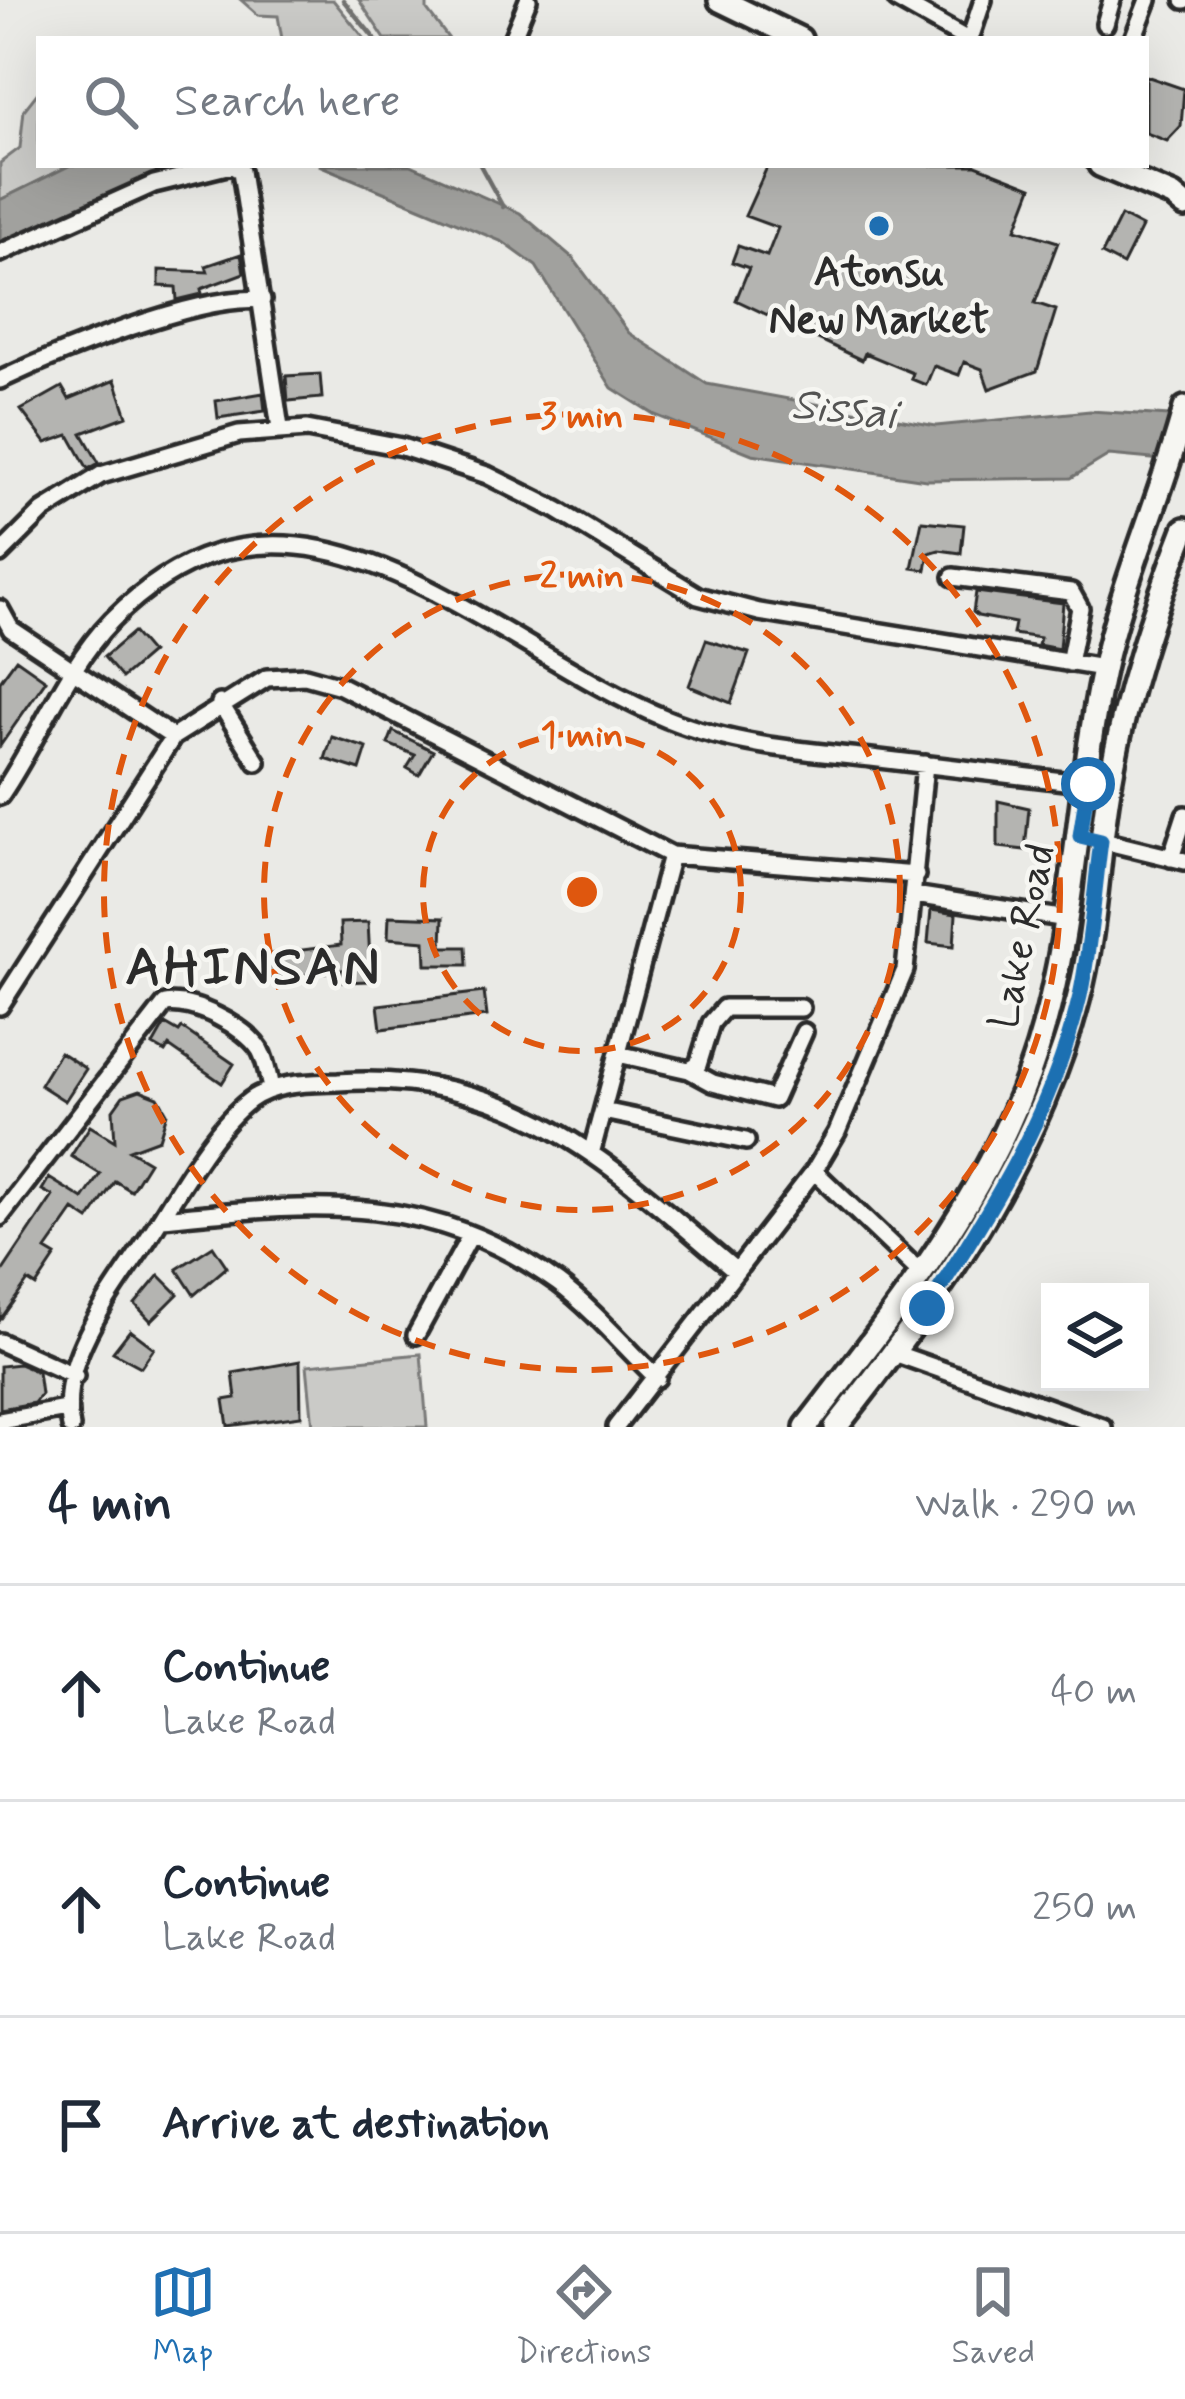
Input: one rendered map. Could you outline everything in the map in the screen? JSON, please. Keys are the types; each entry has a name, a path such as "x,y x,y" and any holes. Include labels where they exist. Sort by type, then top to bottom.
{"main road":[{"path":"720,0 757,8 796,36"},
{"path":"1107,168 1182,200"},
{"name":"Lake Road","path":"836,1427 894,1353 987,1218 1034,1128 1080,994 1091,838 1088,784 1103,668 1185,408"},
{"name":"Lake Road","path":"806,1427 922,1274 1008,1129 1038,1046 1130,682 1185,529"}],"street":[{"path":"513,36 528,0"},
{"path":"969,36 982,0"},
{"path":"1105,24 1112,0"},
{"path":"1134,36 1148,0"},
{"path":"903,1 963,36"},
{"path":"0,253 154,184 219,168"},
{"path":"234,168 247,182 248,226 280,428"},
{"path":"0,380 70,347 180,314 262,300"},
{"path":"0,554 43,511 101,475 170,452 280,428 401,447 488,475 557,510 698,596 760,612 1103,668"},
{"path":"0,796 110,622 161,579 197,560 236,549 284,545 344,551 430,586 667,719 776,748 1088,784"},
{"path":"953,577 1071,592 1080,608 1069,663"},
{"path":"0,609 6,628 78,669 173,737"},
{"path":"0,1006 173,737 267,678 305,676 341,686 671,855 916,875"},
{"path":"220,704 257,762"},
{"path":"616,1427 814,1171 837,1132 905,970 925,764"},
{"path":"1091,838 1178,860 1185,815"},
{"path":"592,1150 671,855"},
{"path":"914,895 1067,919"},
{"path":"0,1217 165,1004 179,1001 256,1044 271,1088"},
{"path":"689,1070 698,1065 711,1024 724,1008 801,1008"},
{"path":"618,1054 689,1070 713,1083 774,1100 804,1032"},
{"path":"71,1427 66,1408 97,1316 234,1114 271,1088 379,1079 449,1089 514,1107 592,1150 735,1270"},
{"path":"603,1111 746,1141"},
{"path":"814,1171 922,1274"},
{"path":"162,1218 360,1204 470,1236 562,1287 657,1378"},
{"path":"416,1335 470,1236"},
{"path":"0,1342 75,1376"},
{"path":"894,1353 1103,1427"},
{"path":"0,1421 66,1408"}],"shaded area":[{"path":"241,0 333,0 363,36 281,36 278,16 258,15"},
{"path":"359,0 427,0 427,10 447,36 383,36"},
{"path":"36,95 36,168 65,168 0,200 0,163 20,148 24,110"},
{"path":"65,168 170,168 0,247 0,200"},
{"path":"326,168 418,168 520,213 573,258 629,333 707,384 936,426 1090,411 1185,417 1185,462 1109,455 1071,478 926,480 752,454 655,415 612,388 536,266 503,242"},
{"path":"421,1354 427,1427 313,1427 307,1365"}],"building":[{"path":"1149,77 1184,89 1181,126 1167,141 1149,134"},
{"path":"767,168 984,168 1032,187 1016,229 1058,242 1035,303 1056,310 1037,371 989,389 982,369 964,362 959,375 934,366 926,385 911,379 913,373 865,353 862,360 736,300 749,268 732,262 738,246 767,256 778,228 745,216"},
{"path":"1121,216 1142,227 1123,265 1102,254"},
{"path":"241,254 244,273 201,289 202,294 177,300 176,287 159,286 159,270 208,272 206,266"},
{"path":"320,374 322,398 288,401 286,376"},
{"path":"115,380 127,416 82,433 99,463 88,469 69,435 46,443 21,410 62,387 69,399"},
{"path":"263,393 265,411 218,418 216,401"},
{"path":"922,521 964,525 961,553 929,553 926,570 912,568"},
{"path":"976,592 1063,603 1059,649 1038,645 1040,638 1013,634 1015,623 978,616 973,612"},
{"path":"133,632 151,653 122,678 104,657"},
{"path":"706,640 749,653 731,703 689,686"},
{"path":"16,659 46,680 0,746 0,681"},
{"path":"393,731 433,751 419,775 407,768 415,755 388,744"},
{"path":"332,737 367,748 360,770 325,759"},
{"path":"998,801 1029,808 1025,850 998,847"},
{"path":"931,910 956,914 954,946 928,943"},
{"path":"389,916 443,918 442,947 466,947 467,965 426,965 425,941 388,938"},
{"path":"368,922 371,981 342,982 342,970 268,980 264,955 341,945 340,923"},
{"path":"484,992 487,1016 381,1029 378,1005"},
{"path":"165,1024 179,1032 182,1028 234,1064 222,1083 169,1046 165,1052 153,1045"},
{"path":"60,1052 86,1069 65,1101 40,1085"},
{"path":"140,1090 158,1097 167,1113 159,1139 129,1150 149,1162 131,1191 115,1181 89,1220 74,1210 46,1250 56,1256 36,1286 28,1281 0,1320 0,1275 53,1196 42,1190 49,1178 83,1199 100,1174 71,1156 90,1126 115,1141 113,1110 123,1096"},
{"path":"213,1246 227,1267 194,1295 177,1269"},
{"path":"159,1275 178,1294 151,1321 135,1304"},
{"path":"130,1330 154,1348 141,1367 113,1352"},
{"path":"300,1361 301,1416 228,1426 224,1400 236,1398 233,1373"},
{"path":"19,1364 38,1372 41,1394 34,1403 0,1409 0,1366"}],"waterway":[{"path":"343,0 373,36"},
{"path":"482,168 503,207"}],"place":[{"name":"Atonsu New Market","path":"879,226"}],"district":[{"name":"AHINSAN","path":"254,965"}],"route":[{"path":"927,1308 987,1218 1034,1128 1066,1044 1080,994 1101,841 1080,836 1088,784"}],"water label":[{"name":"Sissai","path":"844,407"}]}
